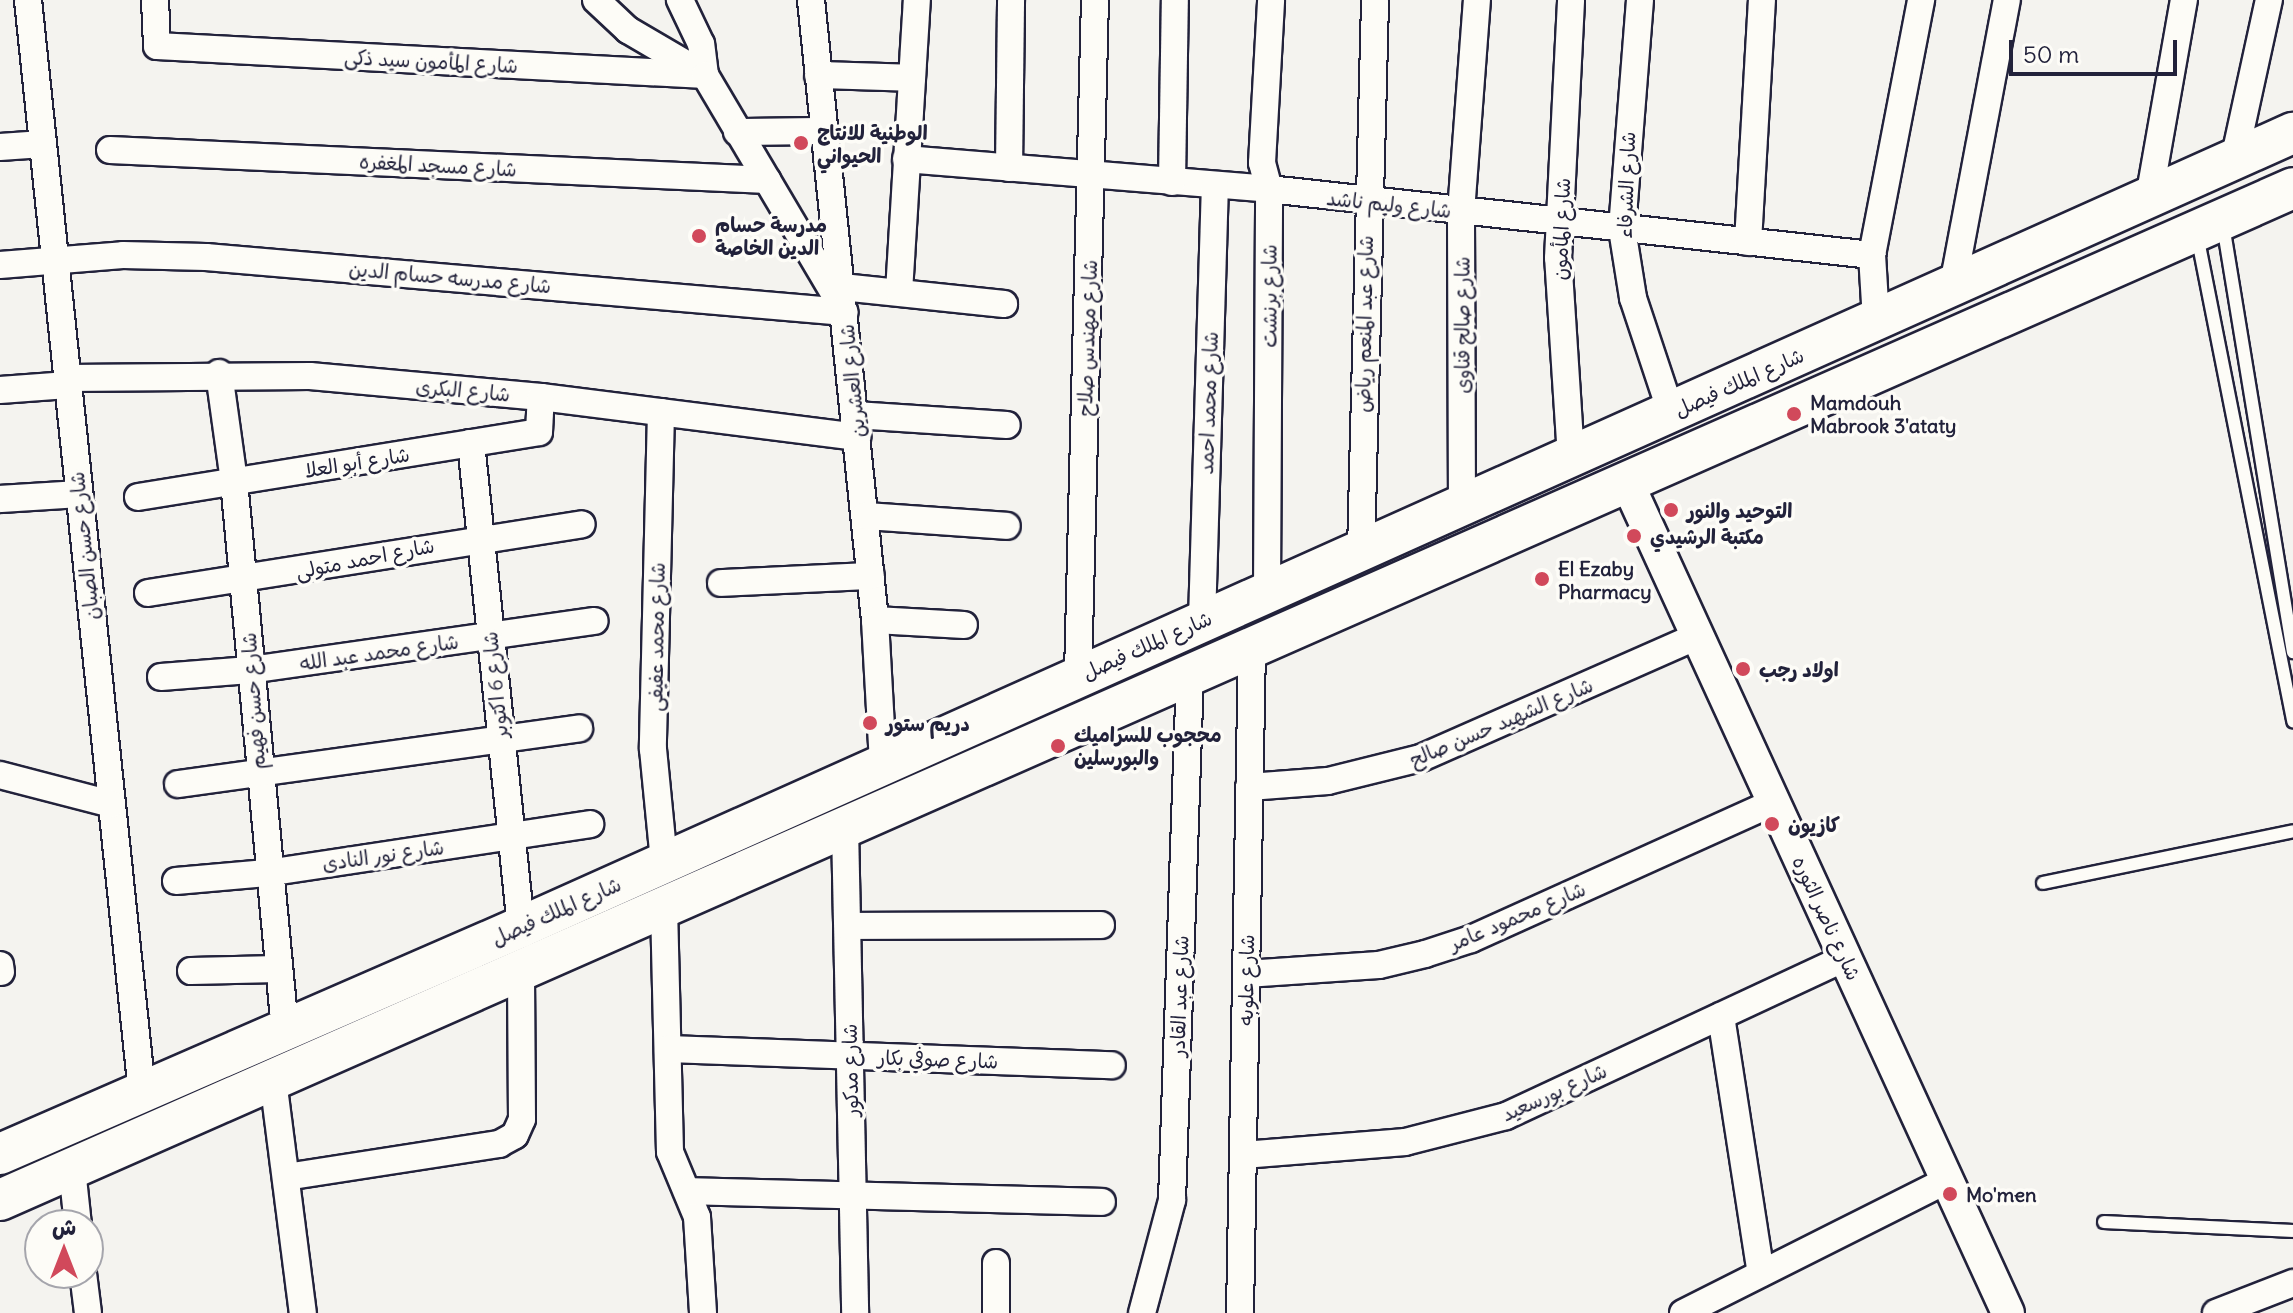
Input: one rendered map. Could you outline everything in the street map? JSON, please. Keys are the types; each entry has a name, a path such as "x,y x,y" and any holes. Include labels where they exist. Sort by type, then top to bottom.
{"main road":[{"name":"شارع الملك فيصل","path":"0,1154 521,927 2293,133"},
{"name":"شارع الملك فيصل","path":"0,1200 1626,480 2099,277 2293,188"},
{"path":"2080,227 2078,258 2099,277"},
{"path":"2009,260 2028,284 2021,310"}],"street":[{"name":"شارع حسن الصبان","path":"28,0 142,1092"},
{"name":"شارع المأمون سيد ذكى","path":"155,0 157,46 705,75"},
{"path":"596,0 628,30 705,75"},
{"path":"680,0 701,44 705,75 737,132 843,300"},
{"name":"شارع العشرين","path":"811,0 871,576 883,763"},
{"path":"899,292 917,0"},
{"path":"1009,168 1011,0"},
{"name":"شارع مهندس صلاح","path":"1078,675 1095,0"},
{"path":"1172,182 1175,0"},
{"name":"شارع برنشت","path":"1267,592 1269,189 1262,163 1271,0"},
{"name":"شارع عبد المنعم رياض","path":"1361,551 1366,204 1375,0"},
{"name":"شارع صالح قناوى","path":"1462,506 1461,212 1477,0"},
{"name":"شارع المأمون","path":"1571,0 1558,284 1571,457"},
{"name":"شارع الشرفاء","path":"1640,0 1622,229 1633,298 1671,412"},
{"path":"1748,242 1762,0"},
{"path":"1876,320 1872,255 1921,0"},
{"path":"1953,285 2007,0"},
{"path":"2149,198 2184,0"},
{"path":"2234,160 2269,0"},
{"path":"818,75 912,78"},
{"path":"737,132 823,131"},
{"path":"0,147 43,144"},
{"name":"شارع مسجد المغفره","path":"110,150 767,180"},
{"name":"شارع وليم ناشد","path":"906,159 1269,189 1366,204 1560,221 1872,255"},
{"name":"شارع محمد احمد","path":"1202,621 1215,185"},
{"name":"شارع مدرسه حسام الدين","path":"0,265 123,255 276,261 843,300 899,292 1004,304"},
{"name":"شارع البكرى","path":"0,390 68,382 219,373 310,376 541,397 661,412 856,426 1007,425"},
{"name":"شارع حسن فهيم","path":"219,373 244,580 267,873 285,1030"},
{"name":"شارع أبو العلا","path":"138,497 539,432 541,397"},
{"name":"شارع محمد عفيفى","path":"661,412 653,749 664,861"},
{"name":"شارع 6 اكتوبر","path":"471,443 521,927"},
{"name":"شارع ناصر الثوره","path":"1626,480 2008,1313"},
{"path":"0,499 79,494"},
{"path":"865,516 1007,526"},
{"name":"شارع احمد متولى","path":"148,593 244,580 481,536 582,524"},
{"path":"721,583 871,576"},
{"path":"875,620 964,625"},
{"name":"شارع محمد عبد الله","path":"161,677 250,670 595,621"},
{"name":"شارع الشهيد حسن صالح","path":"1249,787 1328,781 1421,758 1697,636"},
{"name":"شارع علوبه","path":"1240,1313 1252,647"},
{"name":"شارع عبد القادر","path":"1142,1313 1172,1200 1190,675"},
{"path":"178,784 579,728"},
{"path":"0,775 111,804"},
{"name":"شارع محمود عامر","path":"1246,974 1379,965 1425,954 1471,939 1774,802"},
{"name":"شارع نور النادى","path":"176,881 267,873 590,824"},
{"name":"شارع مدكور","path":"845,827 855,1313"},
{"path":"664,907 670,1152 697,1217 703,1313"},
{"path":"848,926 1101,925"},
{"name":"شارع بورسعيد","path":"1243,1155 1405,1142 1506,1116 1845,958"},
{"path":"0,965 1,972"},
{"path":"191,971 278,969"},
{"path":"286,1177 499,1144 515,1135 522,1119 521,970"},
{"path":"1721,1016 1761,1273"},
{"name":"شارع صوفي بكار","path":"668,1049 1112,1065"},
{"path":"273,1080 303,1313"},
{"path":"72,1169 76,1209"},
{"path":"1683,1313 1947,1180"},
{"path":"687,1191 1102,1202"},
{"path":"996,1263 996,1313"},
{"path":"2216,1313 2293,1283"},
{"path":"85,1289 88,1313"}],"lane":[{"path":"2209,226 2267,485 2289,653 2293,722"},
{"path":"2209,226 2248,489 2289,653"},
{"path":"2248,489 2267,485"},
{"path":"2043,883 2293,831"},
{"path":"2104,1222 2293,1231"}],"place":[{"name":"الوطنية للانتاج الحيواني","path":"801,143"},
{"name":"مدرسة حسام الدين الخاصة","path":"699,236"},
{"name":"Mamdouh Mabrook 3'ataty","path":"1794,414"},
{"name":"التوحيد والنور","path":"1671,510"},
{"name":"مكتبة الرشيدي","path":"1634,536"},
{"name":"El Ezaby Pharmacy","path":"1542,579"},
{"name":"اولاد رجب","path":"1743,669"},
{"name":"دريم ستور","path":"870,723"},
{"name":"محجوب للسراميك والبورسلين","path":"1058,746"},
{"name":"كازيون","path":"1772,824"},
{"name":"Mo'men","path":"1950,1194"}]}
